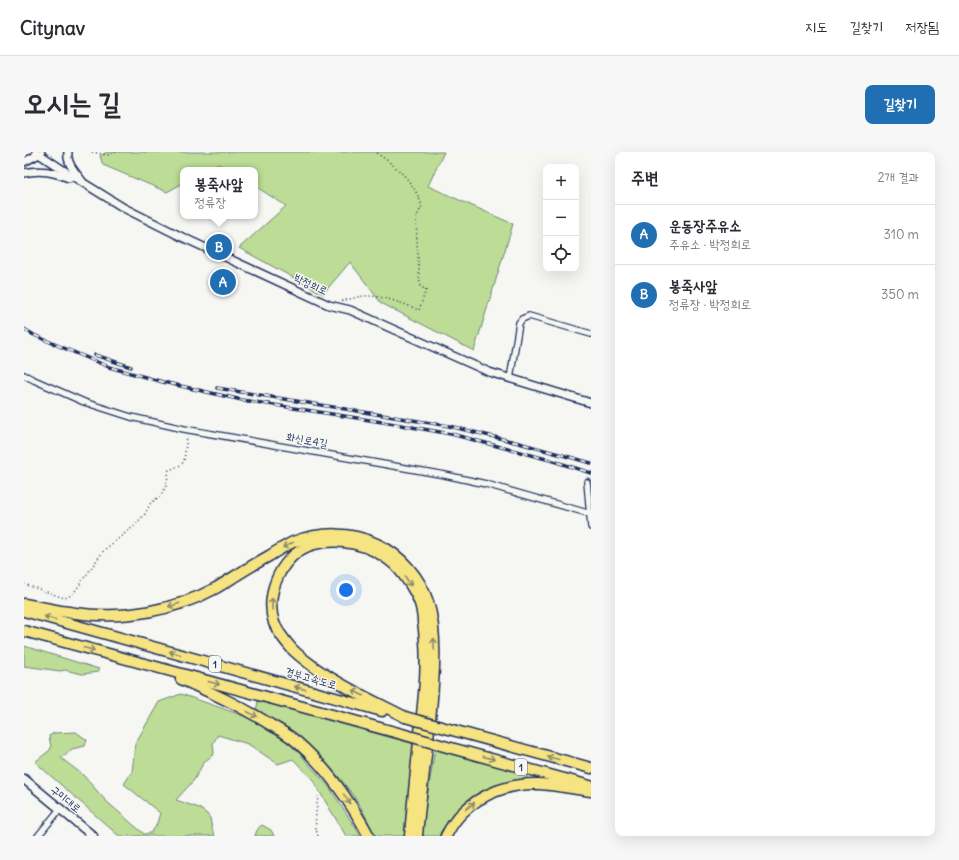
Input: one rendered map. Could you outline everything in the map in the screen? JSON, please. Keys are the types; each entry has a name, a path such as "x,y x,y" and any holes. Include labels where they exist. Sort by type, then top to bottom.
{"highway":[{"path":"24,604 76,613 100,615 147,612 170,607 202,595 293,542 320,535 346,534 372,541 384,547 403,562 417,579 428,602 434,636 435,660 432,702 417,836"},
{"path":"405,717 343,686 323,673 292,649 278,630 272,615 272,597 274,588 288,561 305,548 314,544 339,541 366,547 378,552 390,561 404,576 414,590 421,607 427,660 425,694 410,836"},
{"name":"경부고속도로","path":"24,611 591,768"},
{"name":"1","path":"24,631 591,786"},
{"path":"154,667 234,704 262,719 296,741 336,783 354,809 369,836"},
{"path":"446,836 461,814 479,800 502,789 512,786 539,784 591,791"}],"main road":[{"name":"구미대로","path":"24,779 93,836"}],"street":[{"path":"24,162 39,152"},
{"name":"박정희로","path":"39,152 85,184 124,208 182,237 330,305 350,310 489,372 591,403"},
{"path":"68,152 68,161 85,184"},
{"path":"24,173 38,171 48,172 85,184"},
{"path":"510,379 519,323 522,319 529,316 591,334"},
{"name":"화신로4길","path":"24,375 90,404 131,417 187,429 445,475 486,484 590,514"},
{"path":"587,482 591,527"},
{"path":"38,836 60,809"}],"path":[{"path":"92,152 107,155 116,152"},
{"path":"330,305 359,297 370,296 400,302 419,310 426,290 420,286 416,218 422,206 418,195 411,183 390,162 375,152"},
{"path":"24,584 64,598 73,594 104,550 133,527 145,514 150,504 160,496 166,487 169,470 181,465 184,461 187,429"},
{"path":"318,796 316,821 318,836"}],"green space":[{"path":"107,152 444,152 428,186 513,224 474,351 381,303 350,262 323,294 239,248 286,206 258,188 258,167 224,167 218,164 212,167 180,167 180,185 167,192 103,165 100,156"},
{"path":"24,646 99,669 98,672 82,674 65,670 60,671 24,666"},
{"path":"181,694 247,717 282,737 299,753 329,787 361,836 346,836 312,779 293,759 278,764 248,744 218,735 213,743 214,754 204,762 194,780 176,800 199,808 207,814 210,818 215,836 119,836 35,762 50,750 51,747 49,736 54,733 76,732 87,740 85,746 72,749 61,758 83,775 106,801 144,834 151,833 156,826 160,813 124,784 132,772 135,744 159,702"},
{"path":"258,701 414,744 405,836 375,836 358,803 333,770 316,752 288,729 256,712"},
{"path":"435,749 527,774 527,780 502,783 478,793 457,810 441,831 439,836 422,836"},
{"path":"262,825 271,830 274,836 255,836 258,828"}],"tunnel":[{"path":"587,482 591,472"}],"railway":[{"path":"24,329 34,335 109,367 163,382 242,400 451,434 550,460 591,473"},
{"path":"95,355 131,367"},
{"path":"217,388 449,426 591,463"}],"place":[{"name":"봉죽사앞","path":"219,247"},
{"name":"운동장주유소","path":"223,282"}]}
